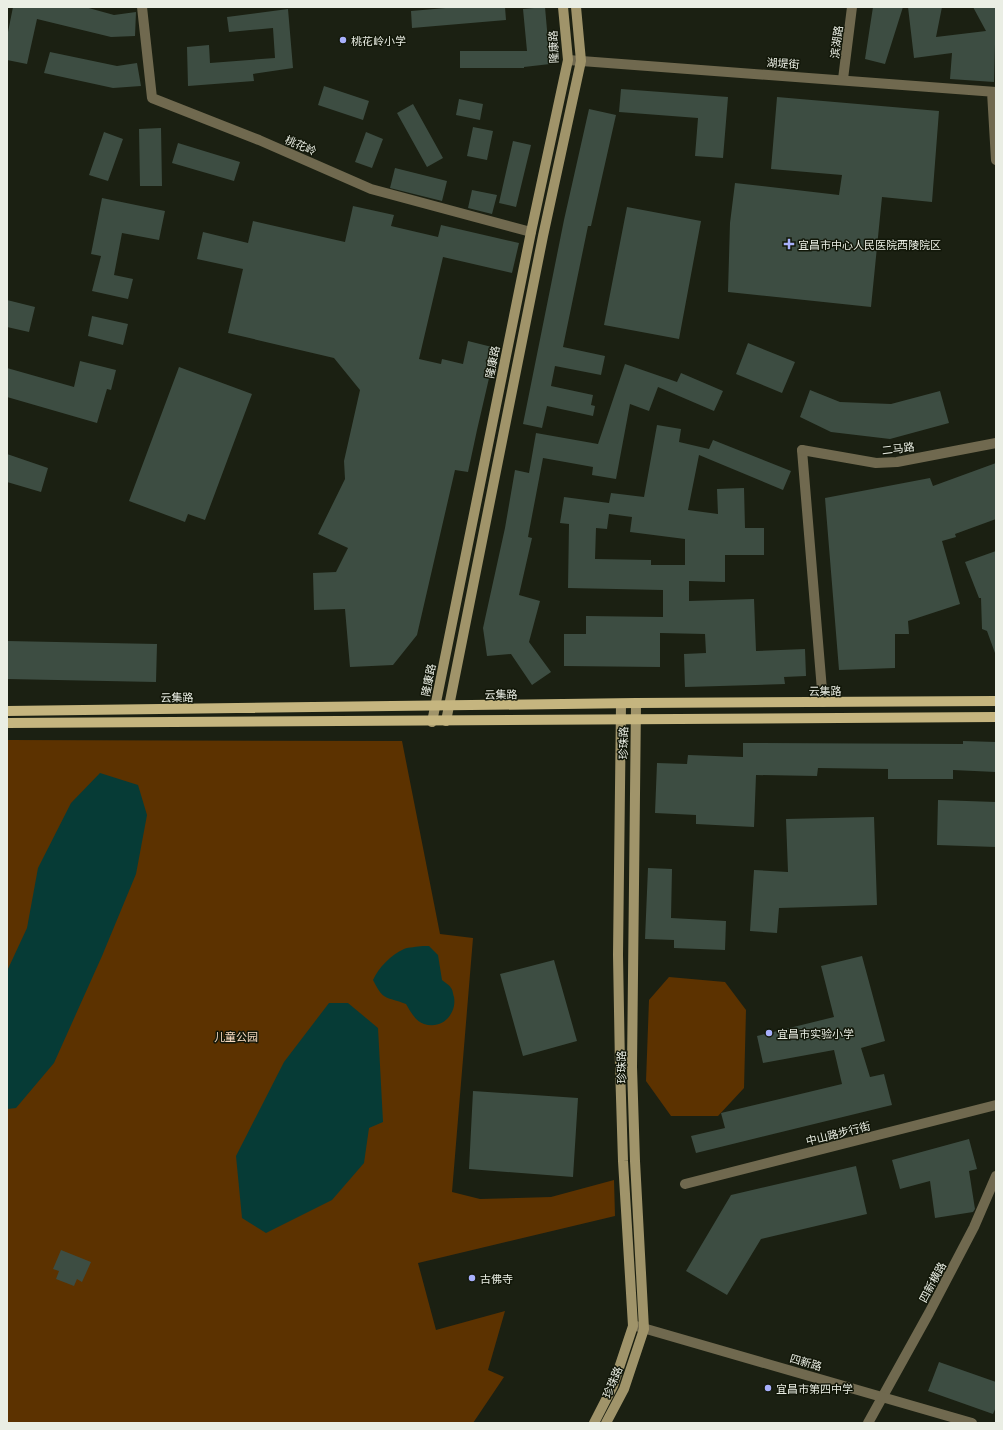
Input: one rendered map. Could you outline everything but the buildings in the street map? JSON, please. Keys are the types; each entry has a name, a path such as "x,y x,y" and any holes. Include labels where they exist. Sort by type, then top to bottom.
{"main road":[{"name":"隆康路","path":"432,722 531,232 568,60 563,7"},
{"path":"446,721 543,236 582,61 576,7"},
{"name":"云集路","path":"7,711 448,707 636,703 996,702"},
{"name":"珍珠路","path":"606,1423 624,1389 644,1329 635,1161 632,1067 636,703"},
{"name":"珍珠路","path":"594,1423 613,1386 633,1326 623,1161 620,1066 618,955 621,704"},
{"path":"7,723 432,722 996,717"}],"street":[{"name":"桃花岭","path":"142,7 152,98 259,140 371,189 531,232"},
{"name":"滨湖路","path":"843,79 852,7"},
{"name":"湖堤街","path":"568,60 843,79 994,92"},
{"path":"994,92 996,160"},
{"name":"二马路","path":"824,702 802,450 876,463 897,462 996,443"},
{"name":"中山路步行街","path":"685,1184 996,1105"},
{"name":"四新横路","path":"868,1423 974,1227 996,1176"},
{"name":"四新路","path":"633,1326 972,1423"}],"green space":[{"name":"儿童公园","path":"7,740 402,741 440,934 473,938 452,1192 480,1199 551,1197 614,1180 615,1216 418,1263 436,1330 505,1311 488,1370 504,1377 473,1423 7,1423"},
{"path":"669,977 725,982 746,1010 744,1088 718,1116 671,1116 646,1081 649,1000"}],"water":[{"path":"100,773 138,785 147,815 136,874 102,956 54,1063 16,1108 7,1109 7,971 27,928 38,868 71,803"},
{"path":"429,946 438,955 442,980 450,987 454,997 451,1015 442,1023 437,1025 424,1024 418,1021 406,1004 383,995 373,980 382,966 390,958 406,948"},
{"path":"329,1003 348,1003 378,1028 383,1122 369,1128 364,1163 332,1200 266,1233 242,1218 236,1156 284,1062"}],"place":[{"name":"桃花岭小学","path":"343,40"},
{"name":"宜昌市中心人民医院西陵院区","path":"789,244"},
{"name":"宜昌市实验小学","path":"769,1033"},
{"name":"古佛寺","path":"472,1278"},
{"name":"宜昌市第四中学","path":"768,1388"}]}
